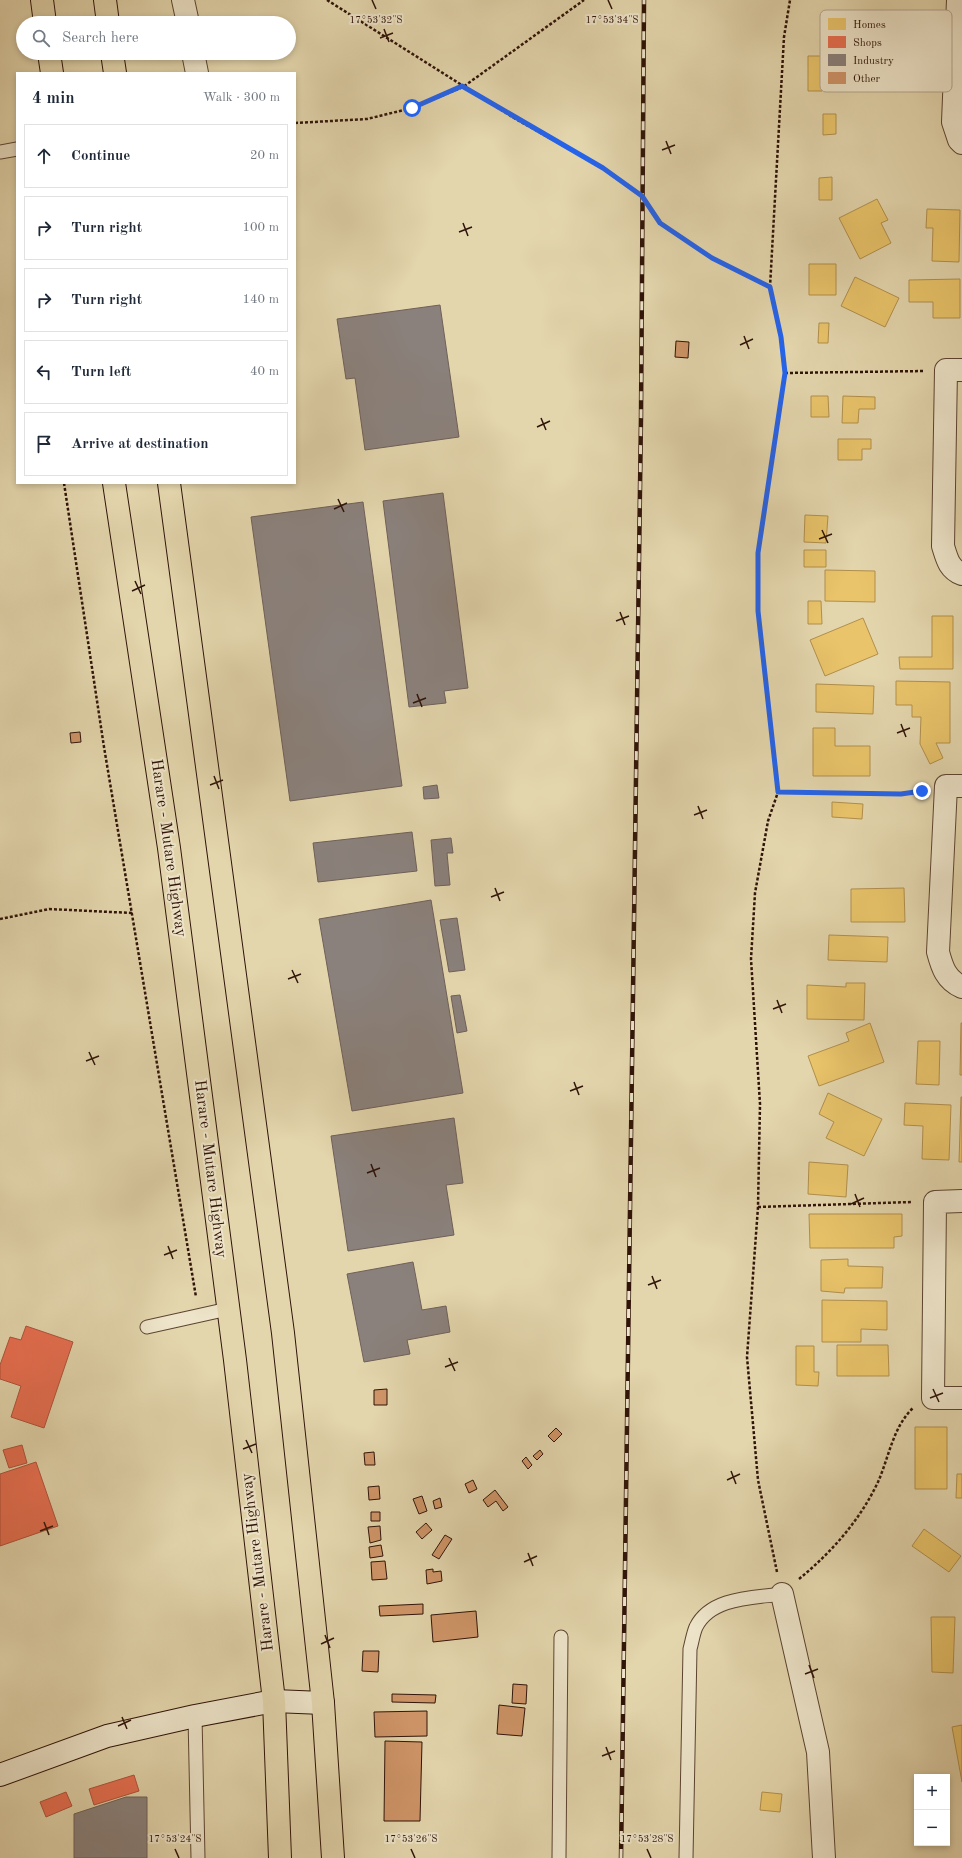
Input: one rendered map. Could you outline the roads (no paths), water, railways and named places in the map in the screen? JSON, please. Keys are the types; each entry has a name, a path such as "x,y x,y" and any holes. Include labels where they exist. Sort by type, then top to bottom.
{"highway":[{"path":"42,0 44,16"},
{"path":"105,0 107,16"},
{"path":"50,60 52,72"},
{"path":"113,60 115,72"},
{"name":"Harare - Mutare Highway","path":"114,484 169,848 228,1308 274,1701 280,1858"},
{"path":"169,484 283,1333 323,1703 333,1858"}],"street":[{"path":"184,0 187,16"},
{"path":"958,0 953,122 959,140 962,143"},
{"path":"194,60 197,72"},
{"path":"954,370 943,546 948,562 954,571 962,574"},
{"path":"954,786 938,952 943,971 954,984 962,987"},
{"path":"962,1201 935,1202 933,1398 962,1398"},
{"path":"782,1594 818,1752 824,1858"},
{"path":"0,1775 107,1736 195,1716 274,1701 323,1703"}],"lane":[{"path":"0,152 16,150"},
{"path":"147,1327 228,1308"},
{"path":"686,1858 690,1649 696,1628 705,1614 719,1604 782,1594"},
{"path":"559,1858 561,1637"},
{"path":"195,1716 198,1858"}],"railway":[{"path":"621,1858 641,417 644,0"}]}
